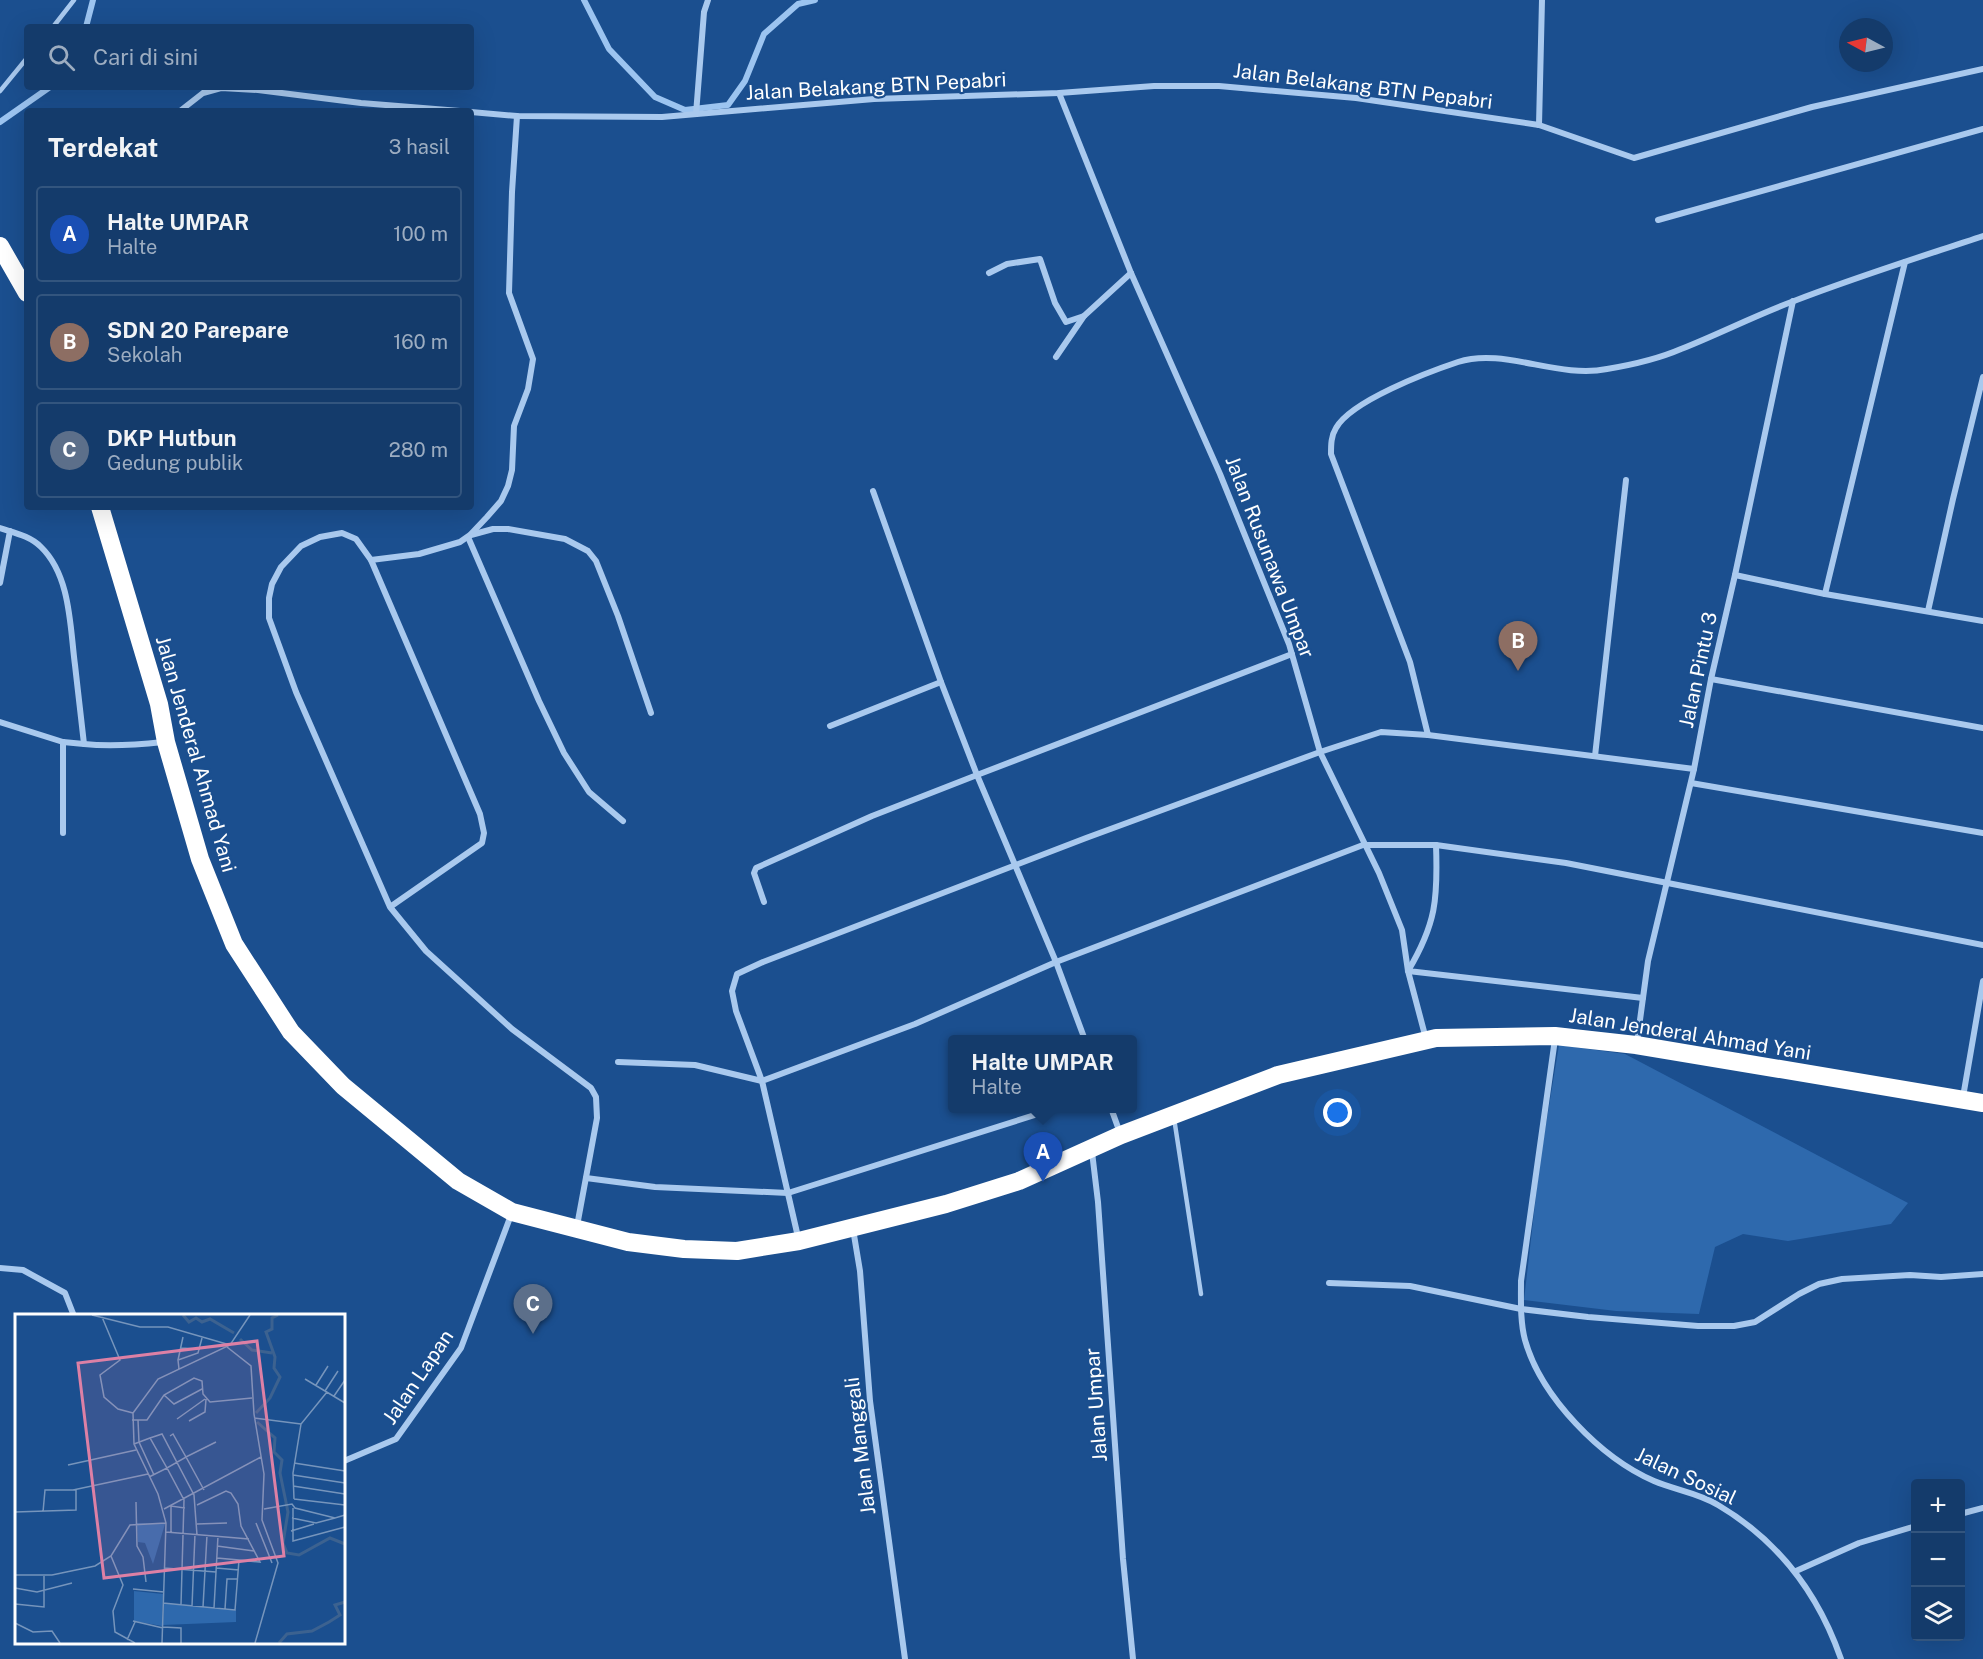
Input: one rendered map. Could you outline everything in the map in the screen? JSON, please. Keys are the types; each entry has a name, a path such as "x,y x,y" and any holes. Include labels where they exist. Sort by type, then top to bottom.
{"highway":[{"path":"2,256 24,283"},
{"name":"Jalan Jenderal Ahmad Yani","path":"101,510 159,704 166,742 200,859 234,944 291,1032 343,1086 449,1174 512,1212 628,1242 684,1249 737,1251 799,1241 946,1204 1019,1181 1121,1135 1278,1075 1436,1038 1555,1036 1636,1045 1983,1103"}],"street":[{"path":"696,114 704,12 708,0"},
{"path":"1539,124 1542,0"},
{"name":"Jalan Belakang BTN Pepabri","path":"474,112 517,116 662,117 874,99 1059,93 1154,86 1219,86 1356,98 1539,124 1634,158 1812,107 1983,69"},
{"path":"184,108 202,93 213,90"},
{"path":"258,90 423,108"},
{"name":"Jalan Rusunawa Umpar","path":"1059,93 1131,273 1220,474 1292,654 1320,752 1378,873 1402,930 1408,972 1426,1040"},
{"path":"371,560 453,546 469,536 501,501 508,486 512,470 514,426 526,399 533,359 509,293 517,116"},
{"path":"1658,220 1983,129"},
{"path":"1428,735 1410,662 1331,454 1331,442 1337,425 1357,407 1404,384 1461,361 1488,358 1582,373 1606,370 1679,350 1793,301 1983,236"},
{"path":"989,273 1008,264 1040,259 1055,303 1066,322 1084,316"},
{"path":"1825,594 1905,262"},
{"path":"1056,357 1084,316 1131,273"},
{"name":"Jalan Pintu 3","path":"1636,1045 1648,962 1691,783 1711,679 1793,301"},
{"path":"1928,611 1953,499 1980,410 1983,377"},
{"path":"1595,756 1626,480"},
{"path":"873,491 941,682 1083,1035"},
{"path":"0,528 34,541 43,549 55,567 62,585 69,612 84,744"},
{"path":"469,536 493,529 508,529 565,539 588,551 596,561 618,616 651,713"},
{"path":"0,583 10,531"},
{"path":"390,907 482,843 484,833 480,814 371,560 356,539 342,533 320,537 301,546 281,567 272,584 269,618 296,692 390,907 426,951 512,1029 591,1088 596,1097 597,1118 576,1229"},
{"path":"469,536 564,753 589,792 623,821"},
{"path":"1735,575 1825,594 1983,621"},
{"path":"764,902 754,873 756,868 872,816 1292,654"},
{"path":"1711,679 1983,728"},
{"path":"830,726 941,682"},
{"path":"0,722 63,742 115,746 166,742"},
{"path":"799,1241 762,1081 736,1011 732,991 737,974 1015,864 1320,752 1381,732 1428,735 1694,769"},
{"path":"63,742 63,834"},
{"path":"1691,783 1983,833"},
{"path":"618,1062 695,1065 762,1081 915,1024 1056,963 1363,844 1436,845 1566,863 1983,945"},
{"path":"1436,845 1436,905 1428,935 1408,972 1643,998"},
{"path":"1962,1100 1983,981"},
{"name":"Jalan Sosial","path":"1555,1036 1521,1281 1521,1309 1525,1339 1534,1365 1563,1411 1622,1465 1656,1482 1716,1503 1767,1543 1796,1571 1811,1592 1842,1659"},
{"path":"586,1178 655,1187 788,1192 1041,1113"},
{"path":"1113,1113 1121,1135"},
{"name":"Jalan Umpar","path":"1092,1149 1098,1202 1122,1547 1133,1659"},
{"name":"Jalan Lapan","path":"345,1461 396,1439 461,1348 512,1212"},
{"name":"Jalan Manggali","path":"853,1229 860,1271 870,1401 905,1659"},
{"path":"0,1268 23,1270 65,1293 73,1314"},
{"path":"1329,1283 1410,1286 1521,1309 1698,1326 1734,1326 1755,1322 1819,1284 1842,1279 1983,1274"},
{"path":"1965,1513 1983,1508"},
{"path":"1796,1571 1859,1543 1911,1527"}],"lane":[{"path":"55,24 74,0"},
{"path":"0,91 24,62"},
{"path":"1174,1114 1201,1294"}],"shaded area":[{"path":"1559,1045 1625,1054 1908,1203 1891,1224 1788,1241 1743,1234 1715,1247 1699,1314 1616,1311 1524,1300 1540,1161"}],"waterway":[{"path":"87,24 93,0"},
{"path":"584,0 609,49 655,97 685,110 728,105 745,81 764,34 798,4 815,0"},
{"path":"0,122 46,90"}],"place":[{"name":"SDN 20 Parepare","path":"1518,671"},
{"name":"Halte UMPAR","path":"1043,1182"},
{"name":"DKP Hutbun","path":"533,1334"}]}
